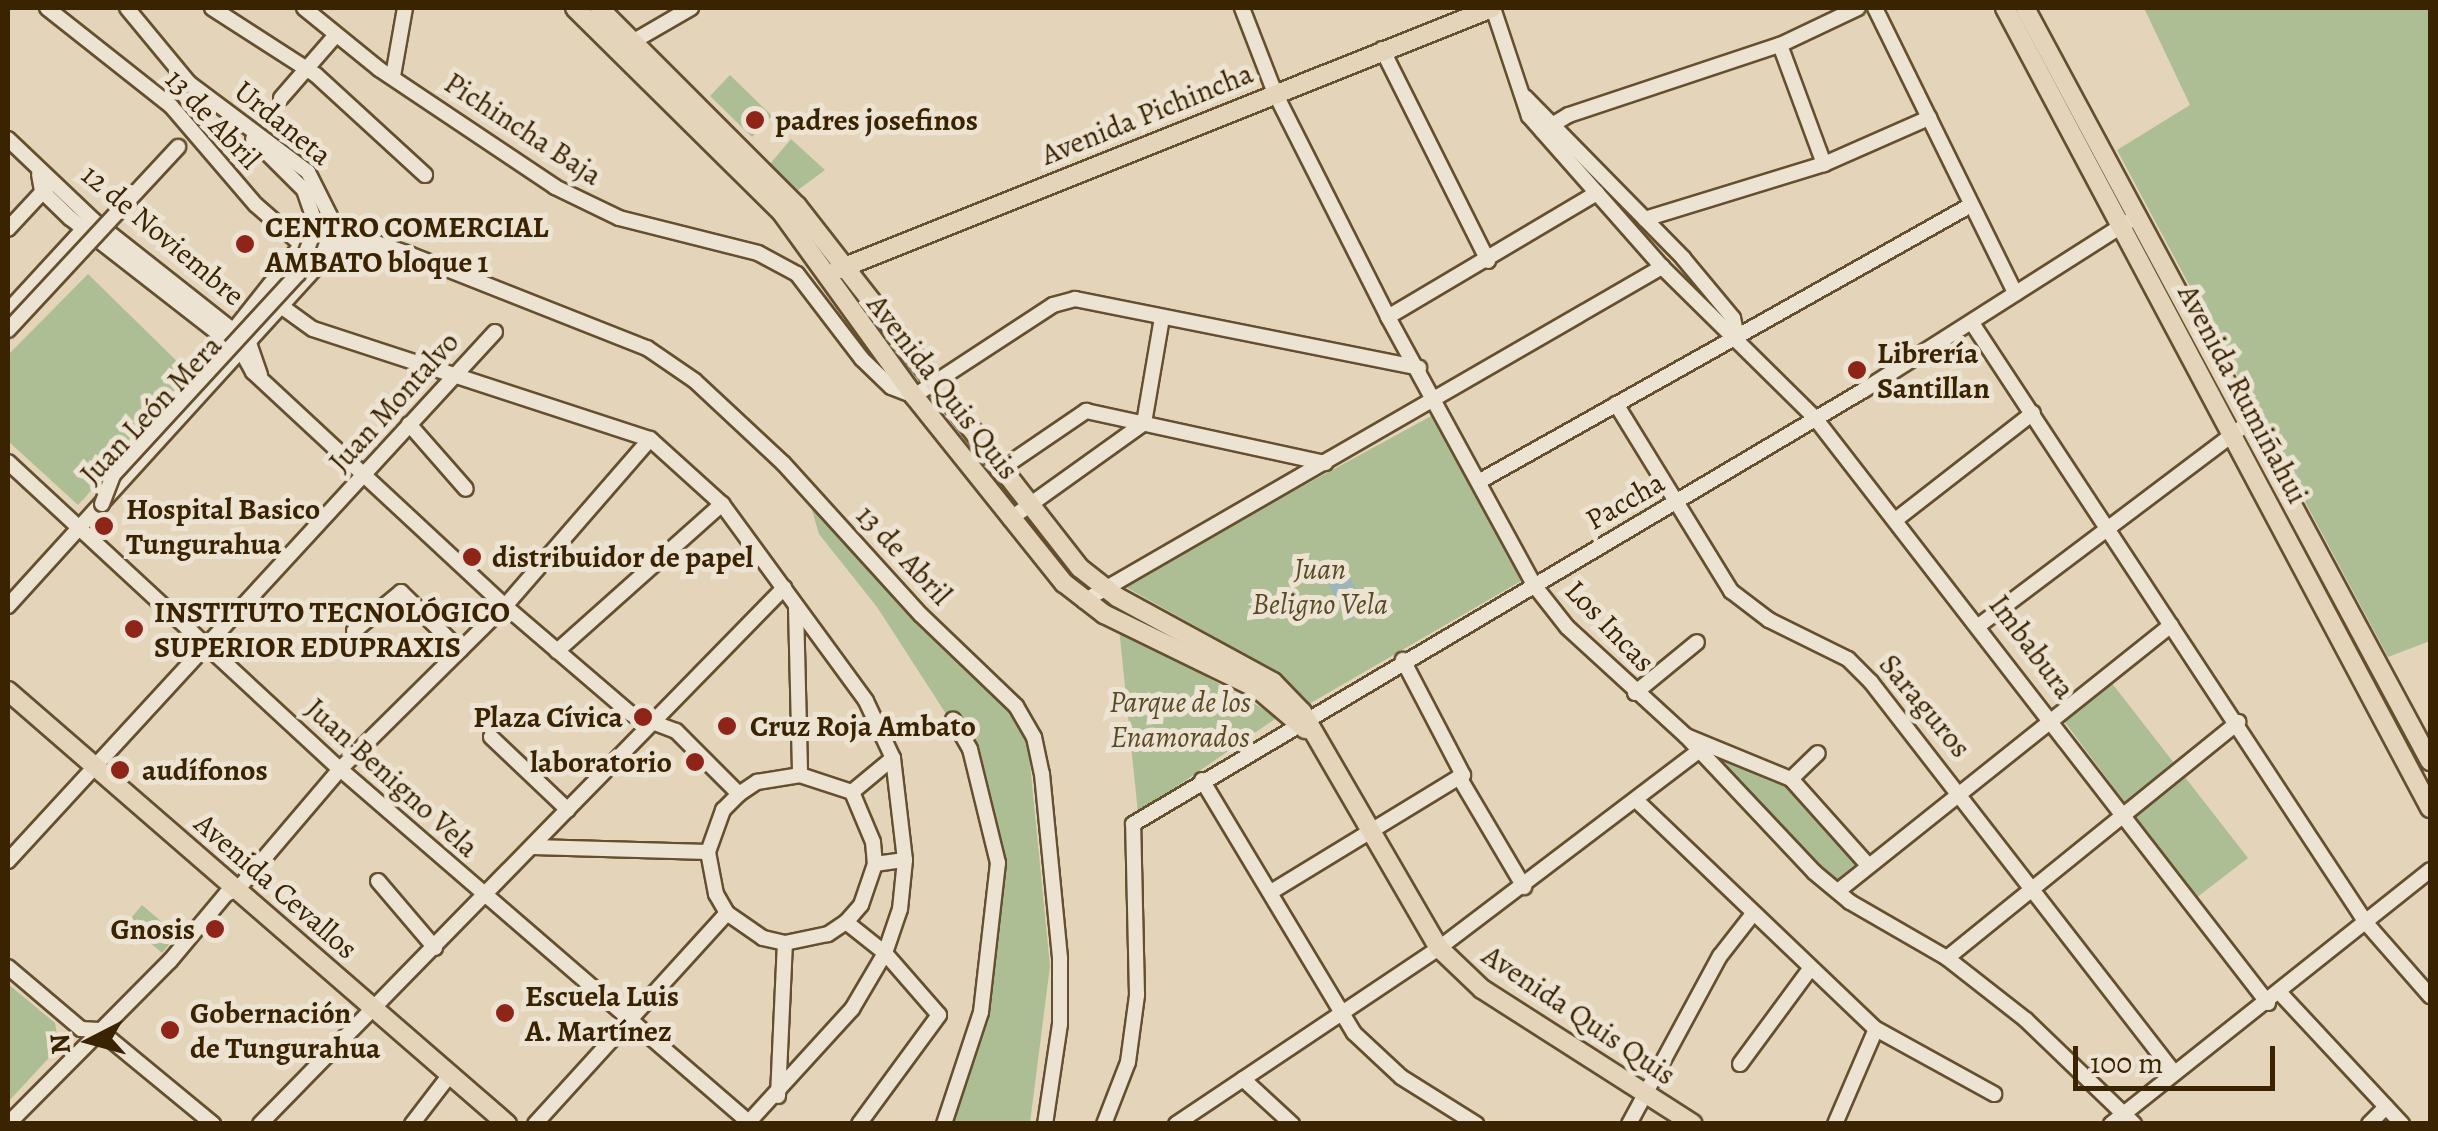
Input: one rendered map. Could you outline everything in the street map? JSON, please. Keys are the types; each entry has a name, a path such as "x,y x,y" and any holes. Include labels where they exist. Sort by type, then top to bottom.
{"main road":[{"name":"Avenida Quis Quis","path":"575,8 782,214 823,276 1010,519 1084,600 1258,689 1303,722"},
{"name":"Avenida Quis Quis","path":"599,8 797,206 998,471 1102,586 1273,682 1316,740 1439,948 1482,989 1693,1124"},
{"name":"Avenida Pichincha","path":"823,276 1382,49 1493,8"},
{"name":"Avenida Rumiñahui","path":"2005,8 2120,226 2242,427 2430,761"},
{"name":"Avenida Rumiñahui","path":"2025,8 2138,216 2430,808"},
{"name":"Avenida Cevallos","path":"8,691 91,770 507,1124"},
{"name":"Avenida Cevallos","path":"8,706 91,770"},
{"name":"Avenida Cevallos","path":"369,1010 494,1124"}],"street":[{"name":"13 de Abril","path":"47,8 172,106 256,205 303,246 332,250 382,246"},
{"name":"Urdaneta","path":"127,8 189,83 308,172 337,230"},
{"path":"212,8 307,69 425,174"},
{"name":"Pichincha Baja","path":"304,8 335,36 518,164 597,209 758,253 797,274 862,359 891,387 914,396"},
{"path":"393,76 405,8"},
{"path":"634,40 691,8"},
{"name":"Los Incas","path":"1242,8 1275,93 1388,317 1534,585 1635,693 1686,736 1696,753 1838,892 1947,958 2063,1050 2130,1118"},
{"name":"Imbabura","path":"1493,8 1521,93 1597,193 1662,267 1738,337 1815,418 1981,624 2122,813 2274,998 2402,1124"},
{"path":"1547,127 1780,45 1858,8"},
{"path":"1875,8 2015,293"},
{"path":"280,98 335,36"},
{"path":"1780,45 1824,164"},
{"path":"1382,49 1488,261"},
{"path":"102,504 113,475 298,274 314,245 304,190 230,116"},
{"path":"1645,219 1824,164 1929,118"},
{"name":"Imbabura","path":"1547,127 1645,219 1732,318 1738,337"},
{"path":"8,330 190,131"},
{"name":"12 de Noviembre","path":"8,139 39,174 54,179 88,224 245,348"},
{"name":"12 de Noviembre","path":"39,174 42,191 234,331 245,348"},
{"path":"8,229 54,179"},
{"path":"1388,317 1597,193"},
{"path":"1480,481 1971,205"},
{"name":"Paccha","path":"1104,1124 1128,1062 1137,995 1133,824 1403,660 1673,506 2138,216"},
{"path":"8,311 88,224"},
{"name":"13 de Abril","path":"291,232 313,227 337,230 647,348 695,381 783,463 921,616 1016,706 1034,737 1042,774 1060,959 1060,1024 1045,1124"},
{"name":"Juan León Mera","path":"234,331 303,246 313,227"},
{"path":"332,250 337,230"},
{"name":"Juan León Mera","path":"8,606 332,250"},
{"path":"1084,600 1102,586 1437,402 1662,267"},
{"path":"914,396 1064,300 1419,368"},
{"path":"281,306 313,329 453,370 650,439 722,504 866,700 894,758 905,860 900,908 885,953 852,1009 778,1096 749,1123"},
{"path":"1010,519 1144,424 1162,318"},
{"path":"1972,322 2238,722 2366,924 2430,996"},
{"name":"Juan Montalvo","path":"8,861 367,474 453,370 495,332"},
{"path":"245,348 256,374 505,606 631,714 676,732 738,794"},
{"path":"216,381 256,374"},
{"name":"Saraguros","path":"1616,404 1673,506 1731,592 1769,620 1848,658 1961,791 2174,1073"},
{"path":"998,471 1078,412 1325,463"},
{"path":"1898,518 2032,413"},
{"path":"408,424 466,489"},
{"path":"1981,624 2242,427"},
{"path":"8,1124 170,961 340,768 505,606 650,439"},
{"name":"Juan Benigno Vela","path":"8,462 340,768 749,1123"},
{"path":"557,651 722,504"},
{"path":"260,1124 369,1010 486,898 651,722 784,588"},
{"path":"354,631 401,592 460,650"},
{"path":"796,607 800,776"},
{"path":"1838,892 1866,863 2171,625"},
{"path":"1635,693 1696,642"},
{"path":"1403,660 1461,776 1524,887"},
{"path":"944,1124 981,1012 998,877 987,806 953,720"},
{"path":"1947,958 2238,722"},
{"path":"491,736 568,810"},
{"path":"1686,736 1791,779 1866,863"},
{"path":"1176,1124 1439,948 1696,753"},
{"path":"1791,779 1818,753"},
{"path":"852,792 894,758"},
{"path":"800,776 852,792 873,842 874,864 866,896 846,922 828,934 785,942 753,933 728,913 716,894 708,852 723,810 738,794 757,782 800,776"},
{"path":"1272,892 1372,836 1461,776"},
{"path":"1202,780 1272,892 1342,1016 1385,1064 1476,1124"},
{"path":"1636,800 1752,915 1876,1029 1994,1094"},
{"path":"533,847 708,852"},
{"path":"874,864 905,860"},
{"path":"2111,1124 2130,1118 2174,1073 2274,998 2430,870"},
{"path":"378,881 434,948"},
{"path":"535,1124 728,913"},
{"path":"1629,1124 1720,956 1752,915"},
{"path":"846,922 885,953 938,1012 859,1124"},
{"path":"778,1096 785,942"},
{"path":"8,967 81,1029 99,1030 213,1124"},
{"path":"1740,1064 1810,969"},
{"path":"1835,1124 1876,1029"},
{"path":"1243,1079 1292,1124"},
{"path":"412,1124 445,1081"},
{"path":"2369,1124 2386,1107"}],"green space":[{"path":"2144,8 2430,8 2430,641 2388,657 2117,150 2190,105"},
{"path":"730,75 772,116 752,137 710,96"},
{"path":"791,139 825,170 798,190 770,164"},
{"path":"88,274 194,378 78,505 8,441 8,355"},
{"name":"Juan Beligno Vela","path":"1433,415 1521,581 1309,704 1272,669 1122,585"},
{"path":"811,507 840,529 1012,715 1028,743 1050,966 1030,1123 951,1123 981,1034 990,974 991,858 961,737 877,607 819,534"},
{"name":"Parque de los Enamorados","path":"1119,628 1278,717 1138,813"},
{"path":"2111,682 2248,858 2196,898 2064,721"},
{"path":"1696,735 1789,772 1866,855 1833,883 1704,753"},
{"path":"142,905 177,935 162,953 127,923"},
{"path":"8,984 55,1023 59,1047 8,1102"}],"water":[{"path":"1344,566 1367,610 1348,621 1324,576"}],"place":[{"name":"padres josefinos","path":"755,120"},
{"name":"CENTRO COMERCIAL AMBATO bloque 1","path":"245,244"},
{"name":"Librería Santillan","path":"1857,370"},
{"name":"Hospital Basico Tungurahua","path":"104,526"},
{"name":"distribuidor de papel","path":"472,557"},
{"name":"INSTITUTO TECNOLÓGICO SUPERIOR EDUPRAXIS","path":"134,629"},
{"name":"Plaza Cívica","path":"643,717"},
{"name":"Cruz Roja Ambato","path":"727,726"},
{"name":"laboratorio","path":"695,762"},
{"name":"audífonos","path":"120,770"},
{"name":"Gnosis","path":"215,929"},
{"name":"Escuela Luis A. Martínez","path":"505,1013"},
{"name":"Gobernación de Tungurahua","path":"170,1030"}]}
